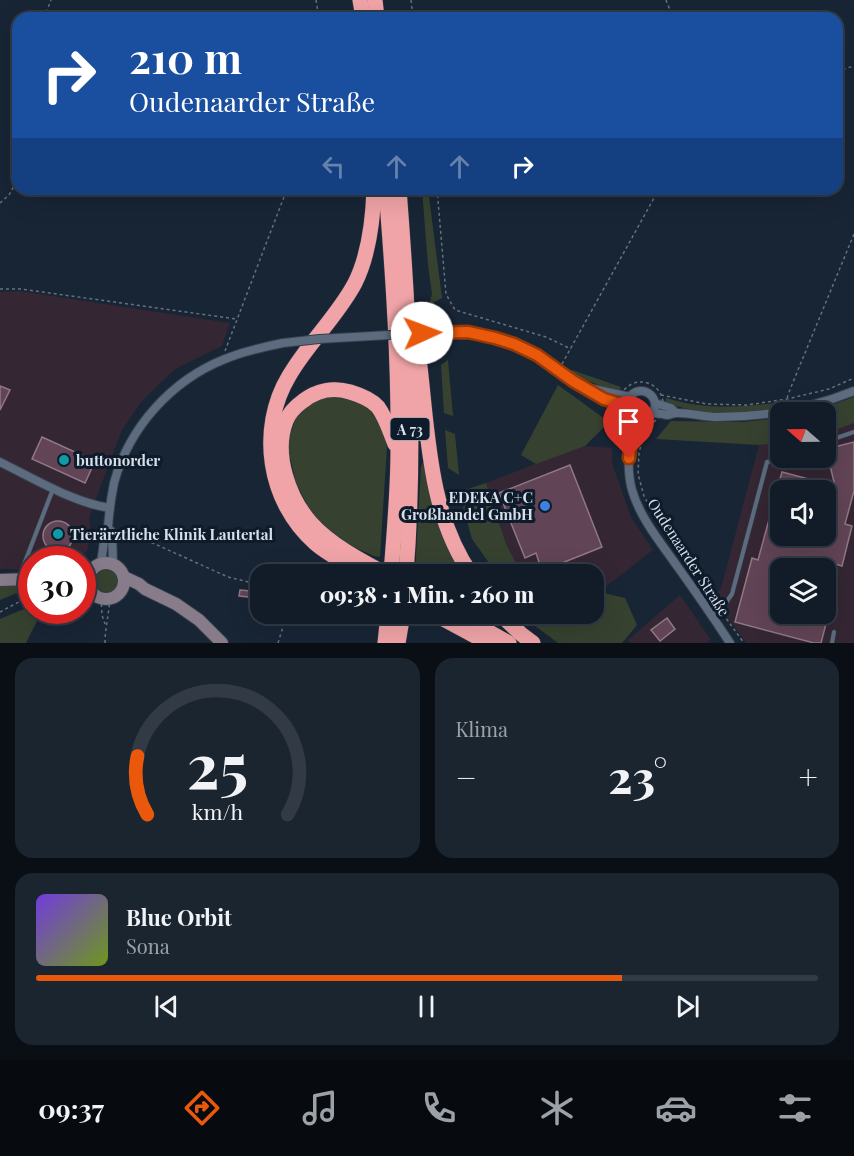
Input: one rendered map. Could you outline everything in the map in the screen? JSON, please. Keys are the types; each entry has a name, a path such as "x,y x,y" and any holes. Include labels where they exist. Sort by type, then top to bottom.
{"highway":[{"path":"353,564 335,557 315,543 290,512 282,499 274,477 270,434 276,406 288,377 330,322 356,281 372,226 374,195"},
{"name":"A 73","path":"386,195 398,360 399,453 392,564"},
{"name":"A 73","path":"399,195 411,383 410,524 407,564"},
{"path":"406,284 413,314 430,453 440,505 451,537 464,564"},
{"path":"361,564 310,522 294,496 286,476 282,455 282,437 286,420 310,395 324,390 342,389 367,399 377,406 385,418 399,453"},
{"path":"385,643 387,624"},
{"path":"398,643 401,624"},
{"path":"453,624 488,643"},
{"path":"475,624 509,643"},
{"path":"510,624 533,643"}],"street":[{"path":"107,563 105,534 108,528 114,484 125,452 141,425 159,403 182,383 223,359 254,349 319,339 468,332 514,344 537,355 573,381 604,399 624,400 637,392 645,392 653,398 658,409 669,415 676,413 740,417 769,414 815,405 854,391"},
{"path":"624,400 636,422 658,409"},
{"name":"Oudenaarder Straße","path":"636,422 630,433 629,475 638,506 730,643"},
{"path":"0,462 53,488 110,508"},
{"path":"96,567 107,563 120,569 123,582 118,594 106,598 96,595"},
{"path":"0,580 18,579"},
{"path":"123,582 139,584 176,604 199,620 222,643"}],"lane":[{"path":"836,438 854,432"},
{"path":"711,615 730,599 732,594 767,462 770,461"},
{"path":"31,546 53,488"},
{"path":"832,643 834,632"}],"path":[{"path":"0,203 12,190"},
{"path":"223,359 285,195"},
{"path":"438,195 446,294 455,310 546,337 571,349"},
{"path":"559,370 656,195"},
{"path":"787,399 854,234"},
{"path":"0,289 21,289 236,320"},
{"path":"662,395 655,421 646,426 622,416 626,387 639,381 652,384 662,395 707,404 747,405 829,389 854,378"},
{"path":"612,434 623,430"},
{"path":"644,435 639,453 638,474 644,495 657,520 744,643"},
{"path":"146,540 228,577 250,582"},
{"path":"105,643 105,624 102,615 106,598"},
{"path":"105,624 109,614 106,598"},
{"path":"0,612 18,602"},
{"path":"278,643 284,624"}],"shaded area":[{"path":"19,291 230,323 222,346 175,369 141,402 122,430 89,517 91,533 88,546 18,546 18,570 0,569 0,292"},
{"path":"854,423 854,643 746,643 713,597 721,588 759,445 770,444 770,468 836,468 836,430"},
{"path":"585,446 612,448 612,463 631,517 653,550 604,588 604,564 517,564 506,544 486,483"},
{"path":"680,595 711,640 707,643 630,643 628,640"}],"green space":[{"path":"422,195 429,195 442,298 429,305 432,294"},
{"path":"448,360 453,416 444,413 441,365"},
{"path":"572,370 621,387 619,392 567,371"},
{"path":"558,385 609,422 585,446 536,464 521,455"},
{"path":"325,393 363,400 380,420 387,446 380,557 343,542 312,514 296,483 287,444 298,412"},
{"path":"854,397 854,423 836,430 836,403"},
{"path":"666,398 691,404 721,407 770,403 770,409 723,414 666,404"},
{"path":"770,419 770,444 656,439 671,421 743,422"},
{"path":"445,430 455,434 459,475 448,468"},
{"path":"423,462 460,564 416,564"},
{"path":"486,483 506,544 517,564 490,564 472,539 459,492"},
{"path":"100,568 112,568 119,575 119,587 112,594 100,594 96,591 96,571"},
{"path":"0,585 18,586 18,592 0,600"},
{"path":"604,593 625,598 637,625 622,643 558,643 533,624 604,624"},
{"path":"18,611 18,624 36,624 26,643 0,643 0,619"}],"building":[{"path":"0,386 10,390 0,410"},
{"name":"buttonorder","path":"42,437 95,461 85,483 32,459"},
{"path":"854,442 854,491 845,524 852,526 842,566 836,564 836,558 770,558 770,624 826,624 821,643 735,622 752,558 758,560 770,516 770,546 836,546 836,480 834,480 831,468 836,468 836,446"},
{"name":"EDEKA C+C Großhandel GmbH","path":"570,465 602,547 560,564 540,564 536,553 525,558 499,493"},
{"path":"782,472 812,480 780,480"},
{"name":"Tierärztliche Klinik Lautertal","path":"52,522 64,522 72,530 72,542 68,546 48,546 44,542 44,530"},
{"path":"240,590 250,591 250,597 239,596"},
{"path":"667,618 675,629 660,641 651,630"}],"place":[{"name":"buttonorder","path":"64,460"},
{"name":"EDEKA C+C Großhandel GmbH","path":"545,506"},
{"name":"Tierärztliche Klinik Lautertal","path":"58,534"}],"route":[{"path":"422,333 468,332 514,344 537,355 573,381 604,399 627,406 633,417 629,458"}]}
